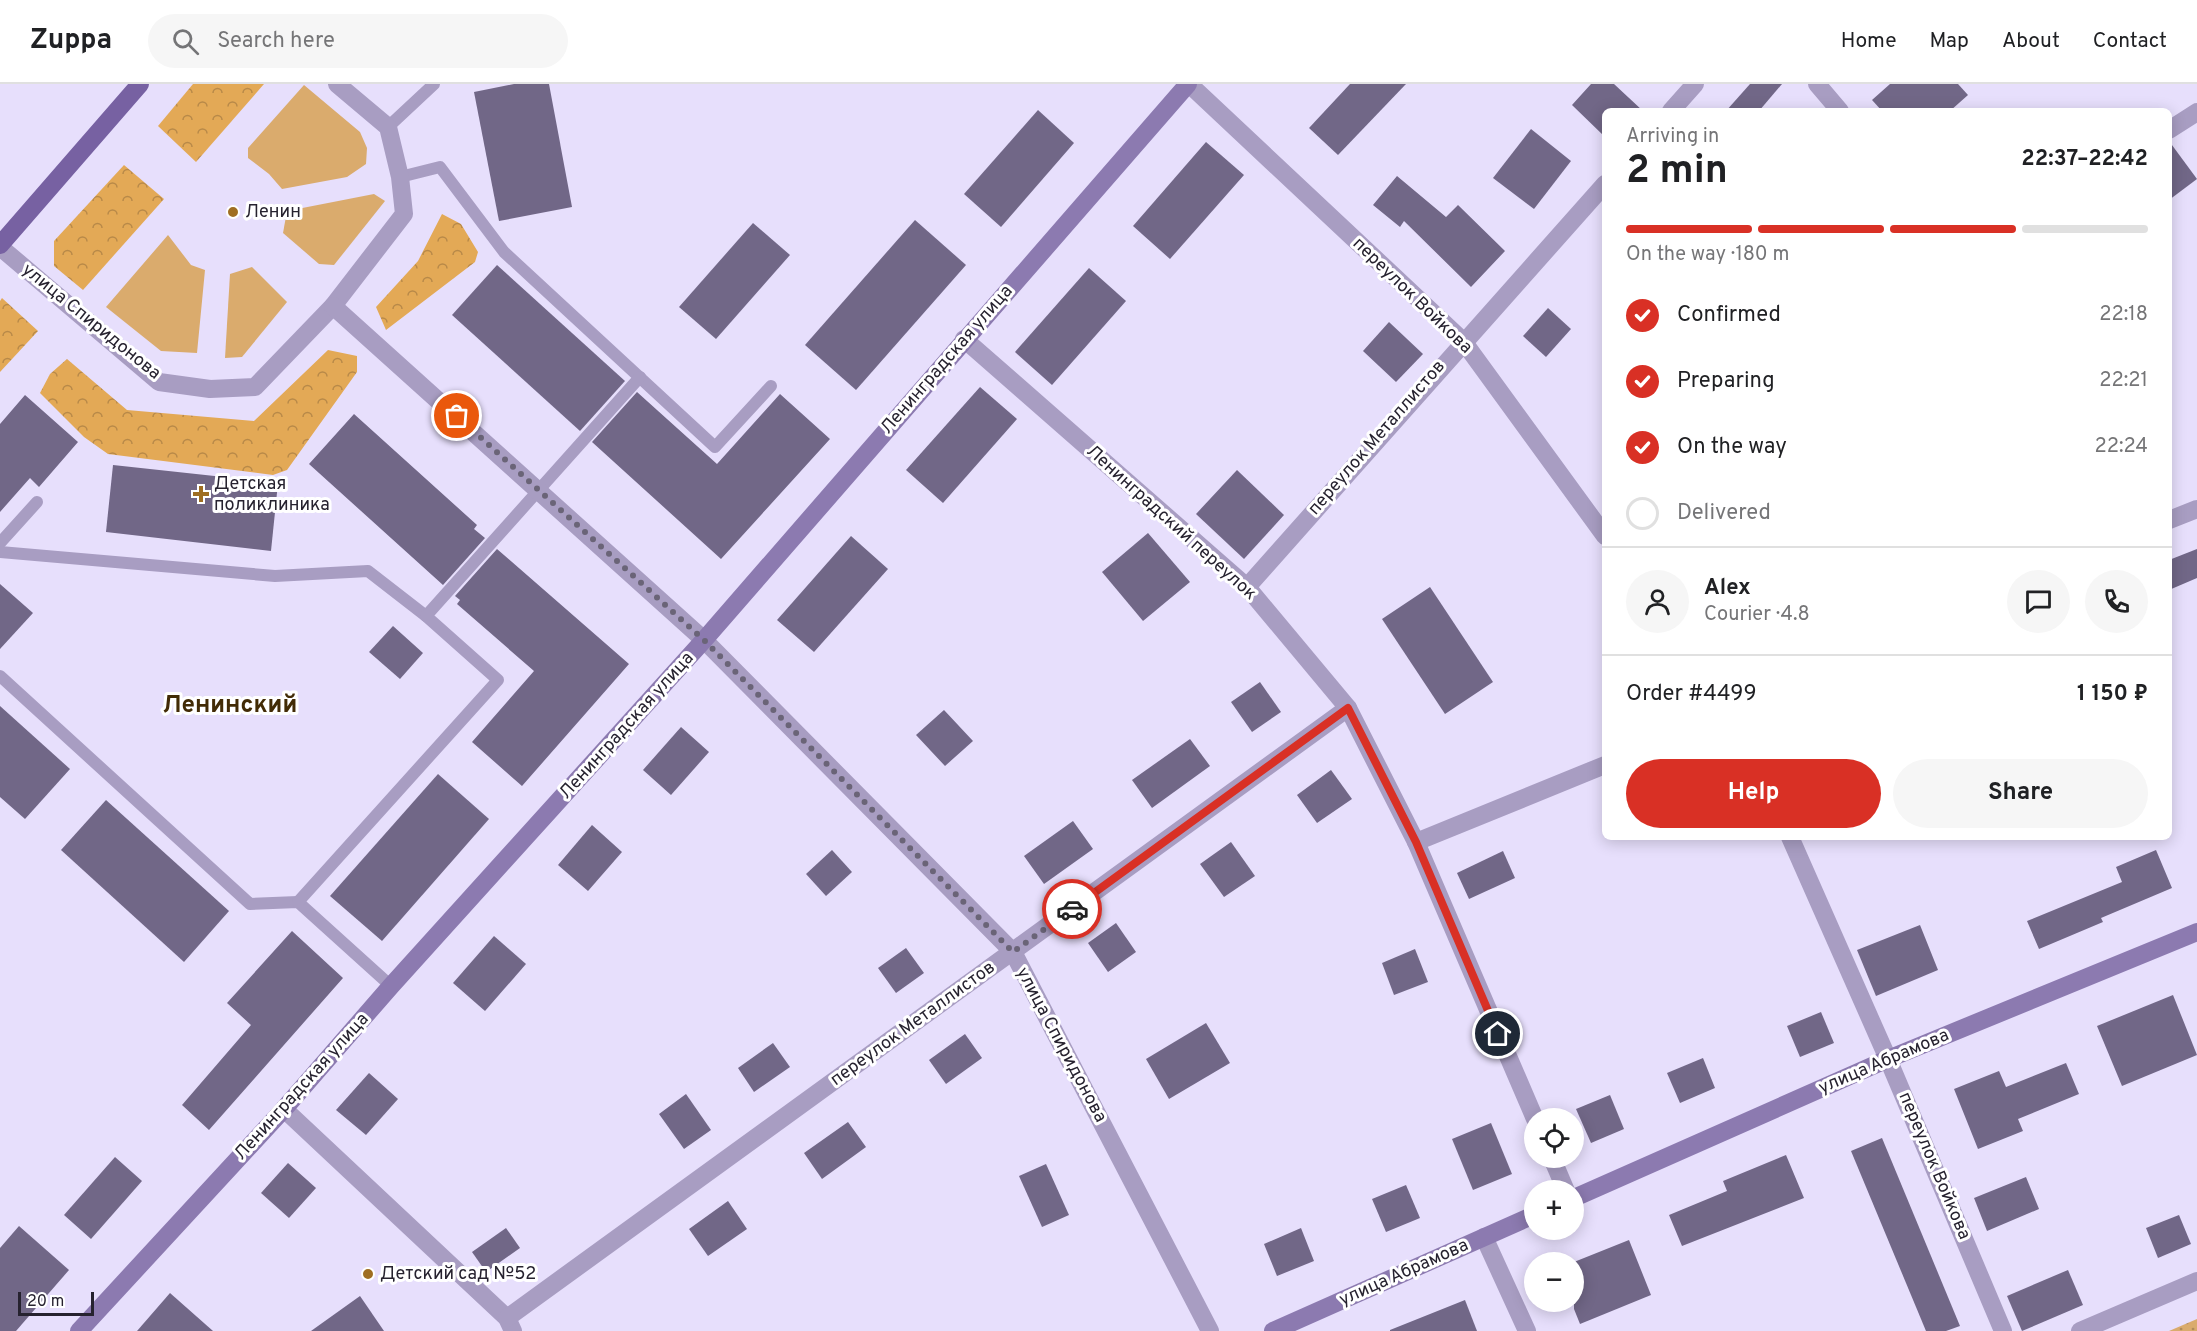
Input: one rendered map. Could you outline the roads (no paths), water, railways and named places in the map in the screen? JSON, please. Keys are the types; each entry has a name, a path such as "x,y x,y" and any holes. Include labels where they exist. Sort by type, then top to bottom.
{"main road":[{"path":"0,246 140,84"}],"street":[{"path":"337,84 388,127"},
{"name":"Ленинградская улица","path":"79,1331 284,1109 391,986 704,640 1188,84"},
{"name":"переулок Войкова","path":"1188,84 1463,341 1602,532"},
{"path":"1674,108 1695,84"},
{"path":"1816,84 1837,108"},
{"path":"2172,128 2197,112"},
{"name":"улица Спиридонова","path":"0,246 159,382 210,389 255,387 333,306 404,214 400,177 388,127"},
{"name":"переулок Металлистов","path":"1247,587 1463,341 1602,187"},
{"name":"улица Спиридонова","path":"333,306 538,488 704,640 1013,952 1210,1331"},
{"name":"Ленинградский переулок","path":"964,339 1247,587 1348,708 1416,842 1530,1108"},
{"path":"2172,519 2197,509"},
{"name":"переулок Металлистов","path":"510,1325 1013,952 1348,708"},
{"path":"1416,842 1602,766"},
{"name":"переулок Войкова","path":"1791,840 1888,1059 2003,1331"},
{"name":"улица Абрамова","path":"1584,1194 1888,1059 2197,932"},
{"path":"284,1109 510,1325"},
{"name":"улица Абрамова","path":"1273,1331 1524,1220"},
{"path":"1484,1238 1527,1331"},
{"path":"2080,1331 2197,1281"}],"lane":[{"path":"388,127 434,84"},
{"path":"400,177 440,167 504,252 715,447 771,386"},
{"path":"426,615 640,377"},
{"path":"0,543 37,502"},
{"path":"0,552 275,576 368,571 426,615 498,680 298,902"},
{"path":"0,676 250,904 298,902 391,986"}],"place":[{"name":"Ленин","path":"233,212"},
{"name":"Детская поликлиника","path":"201,494"},
{"name":"Детский сад №52","path":"368,1274"}],"district":[{"name":"Ленинский","path":"230,706"}]}
